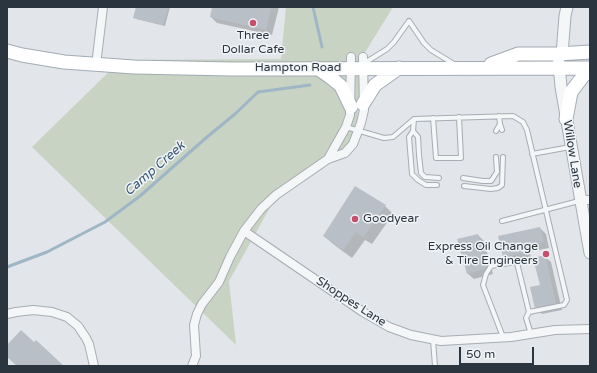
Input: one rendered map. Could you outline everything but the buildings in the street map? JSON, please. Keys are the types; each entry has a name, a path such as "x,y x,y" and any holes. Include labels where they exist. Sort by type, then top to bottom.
{"main road":[{"name":"Hampton Road","path":"7,51 57,61 96,65 179,68 317,68 358,63 399,68 590,69"},
{"path":"481,68 518,54 590,52"},
{"path":"317,68 340,86 357,105 375,85 399,68"},
{"path":"566,119 571,92 590,69"}],"street":[{"path":"96,65 103,7"},
{"name":"Willow Lane","path":"567,7 559,68 571,147 585,200 590,253"},
{"path":"192,366 196,356 194,325 197,314 202,304 219,282 232,252 244,231 269,201 283,190 328,159 340,156 348,151 359,132 363,116 357,105 358,63"},
{"path":"328,159 346,127 350,115 357,105 358,63"},
{"name":"Shoppes Lane","path":"244,231 363,312 389,327 411,335 442,341 503,337 555,330 590,329"},
{"path":"7,314 33,310 52,312 67,318 78,326 86,338 89,344 94,366"}],"lane":[{"path":"358,63 387,49 409,21 424,43 431,50 449,62 464,68"},
{"path":"499,116 502,130"},
{"path":"346,127 384,138 393,137 414,119 513,116 523,122 527,130 567,300 564,305 529,312"},
{"path":"434,118 436,158 461,158 459,117"},
{"path":"414,119 413,131 409,137 412,174 426,185 437,185"},
{"path":"496,131 500,124"},
{"path":"413,131 418,137 422,173 425,177 439,178"},
{"path":"532,154 571,147"},
{"path":"463,178 491,181 497,172 496,157"},
{"path":"464,186 491,189 498,188 502,185 503,158"},
{"path":"502,221 585,200"},
{"path":"503,337 483,285 486,274 491,266 515,262 517,263 529,312 526,318 531,334"},
{"path":"434,340 435,366"}],"green space":[{"path":"286,7 393,7 361,59 356,145 273,202 229,281 236,345 32,147 121,60 281,59"}],"waterway":[{"name":"Camp Creek","path":"313,7 322,47"},
{"name":"Camp Creek","path":"7,267 47,252 105,222 140,196 235,114 258,92 310,85"}],"place":[{"name":"Three Dollar Cafe","path":"253,23"},
{"name":"Goodyear","path":"355,219"},
{"name":"Express Oil Change & Tire Engineers","path":"546,254"}]}
